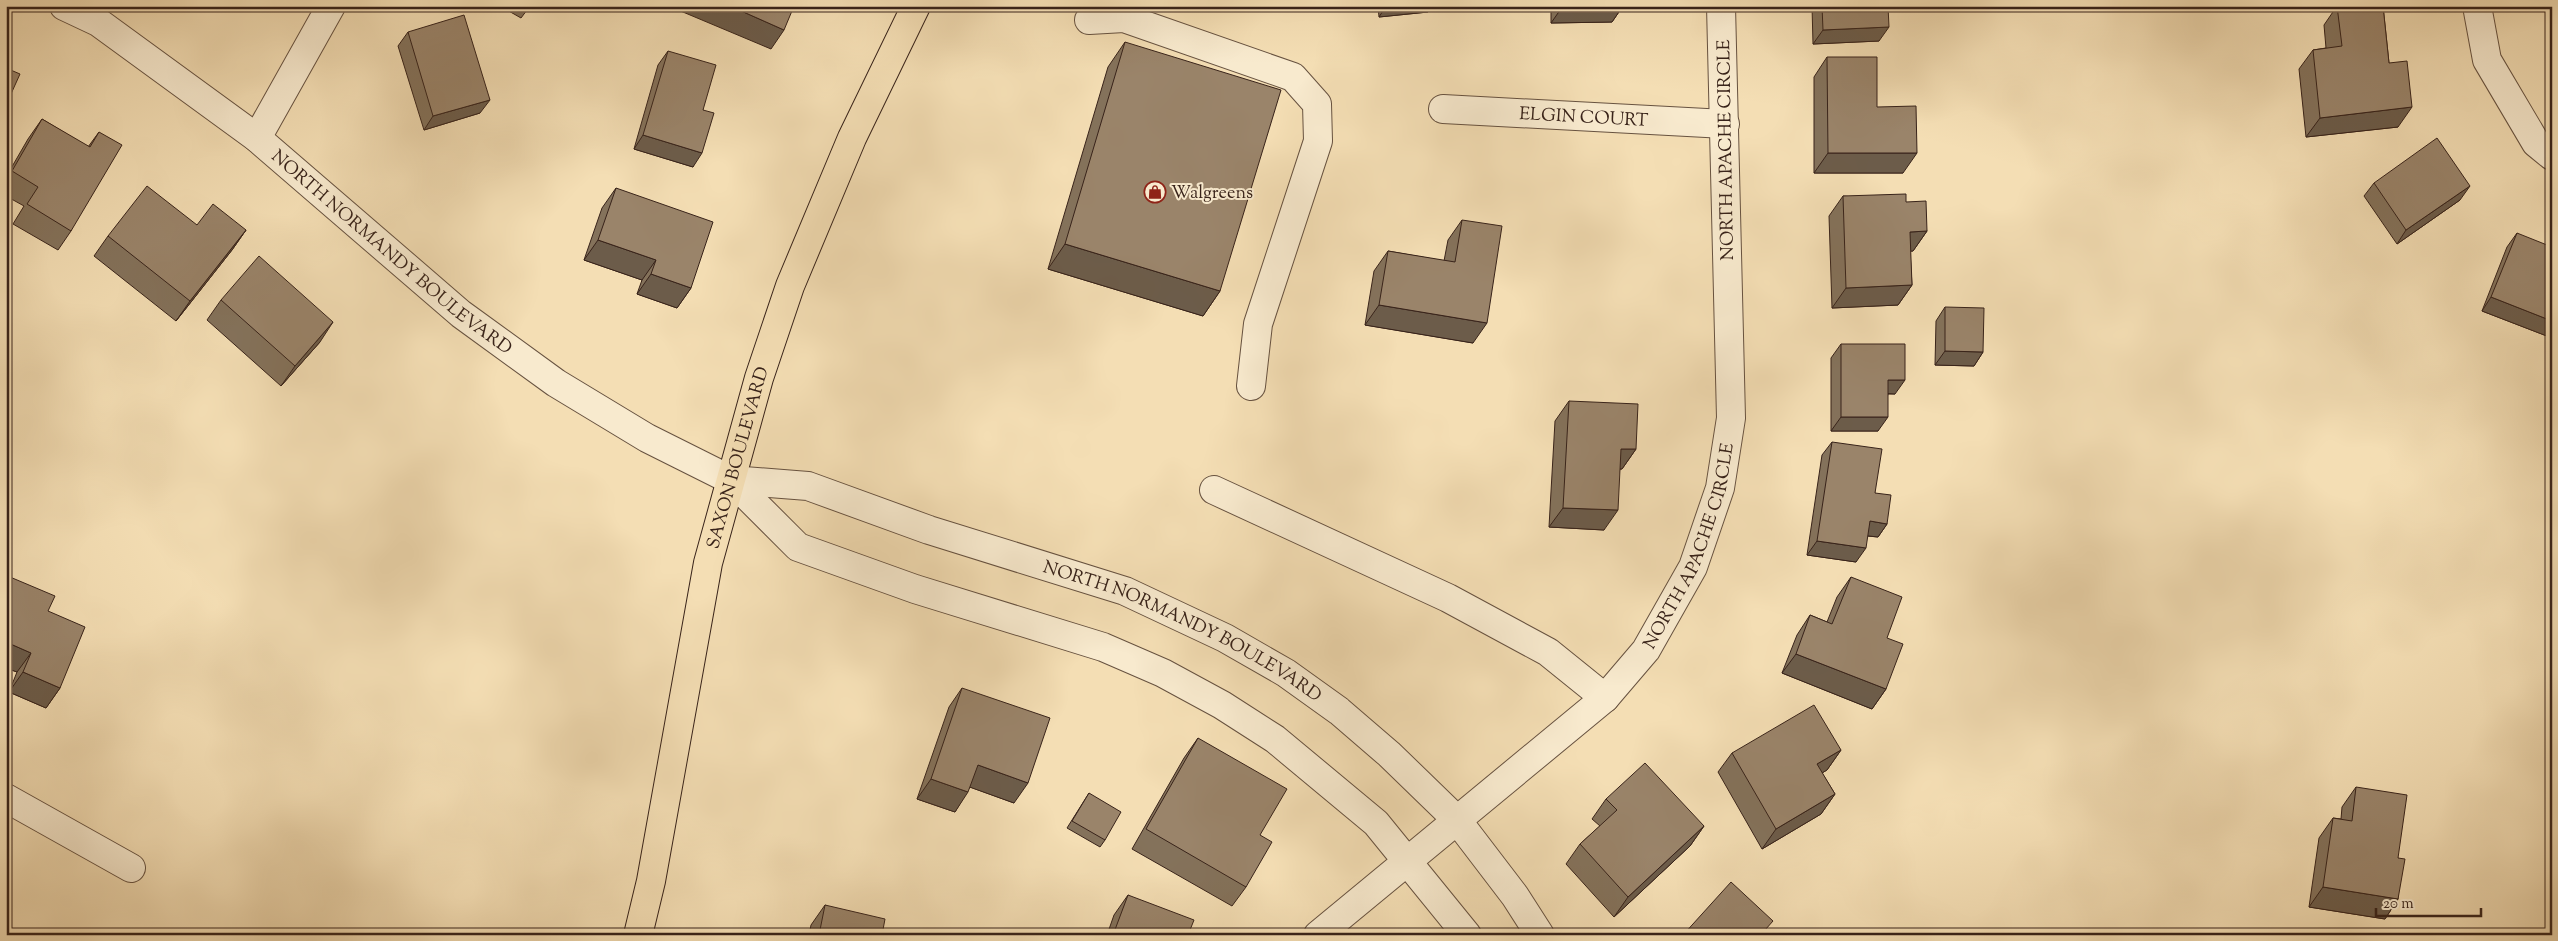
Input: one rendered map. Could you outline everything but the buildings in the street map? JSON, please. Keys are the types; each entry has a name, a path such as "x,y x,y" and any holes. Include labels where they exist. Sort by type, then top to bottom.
{"main road":[{"name":"SAXON BOULEVARD","path":"638,935 651,881 708,563 759,378 790,286 852,138 916,6"}],"street":[{"name":"NORTH NORMANDY BOULEVARD","path":"64,6 98,22 257,138 461,314 556,383 647,438 731,480 798,547 915,589 1103,647 1163,673 1222,705 1275,739 1376,824 1467,935"},
{"path":"257,138 331,6"},
{"name":"NORTH APACHE CIRCLE","path":"1318,935 1605,698 1646,650 1694,567 1720,488 1731,418 1722,6"},
{"path":"2476,6 2487,60 2544,150"},
{"path":"1089,20 1124,18 1293,77 1317,104 1318,141 1258,324 1251,386"},
{"name":"ELGIN COURT","path":"1443,109 1725,124"},
{"name":"NORTH NORMANDY BOULEVARD","path":"731,480 808,486 929,530 1125,591 1225,638 1286,673 1339,711 1389,754 1457,820 1515,896 1540,935"},
{"path":"1214,490 1448,598 1548,652 1605,698"},
{"path":"6,798 131,868"}],"place":[{"name":"Walgreens","path":"1155,192"}]}
